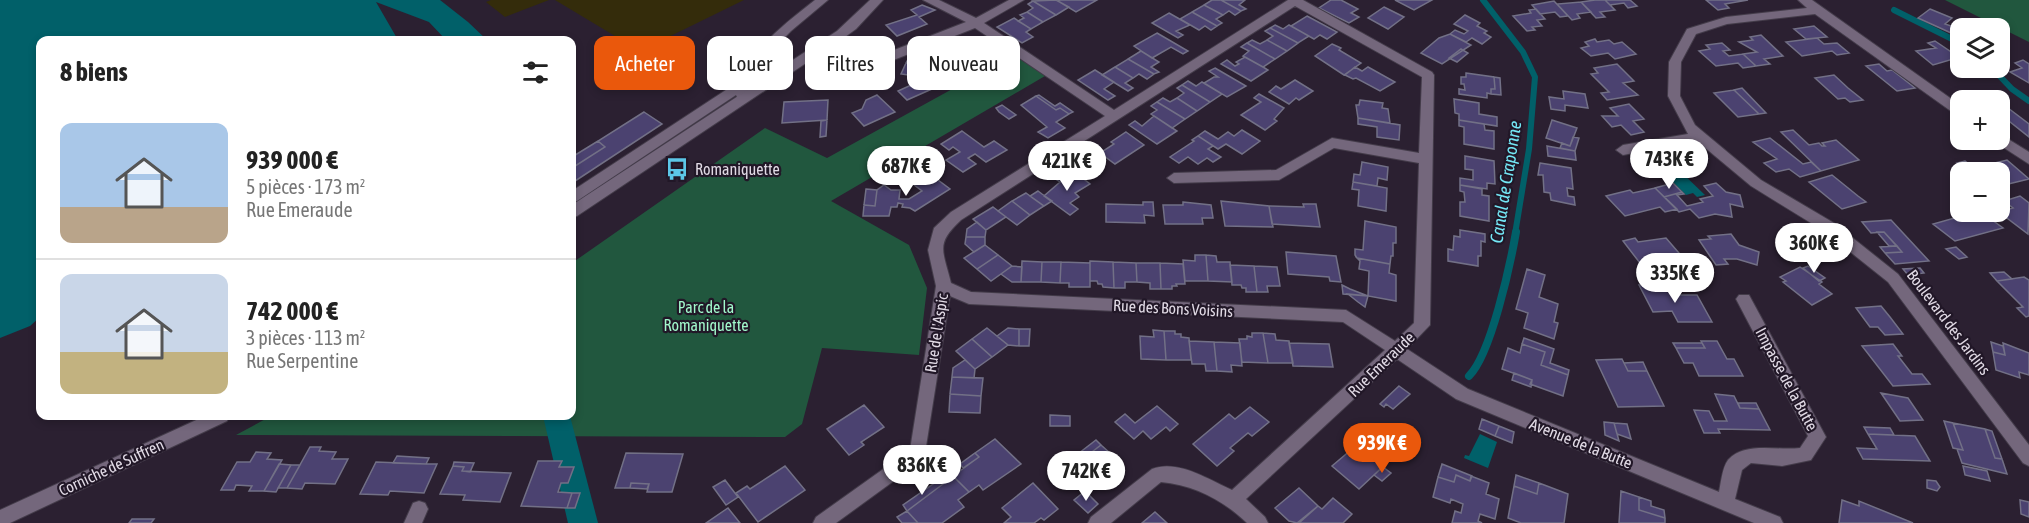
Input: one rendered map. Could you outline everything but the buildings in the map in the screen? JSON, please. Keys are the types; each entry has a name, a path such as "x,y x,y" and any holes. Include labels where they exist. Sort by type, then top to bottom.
{"street":[{"path":"576,209 742,92 750,66 787,28 822,0"},
{"path":"576,195 852,26 877,0"},
{"path":"929,0 976,23 1113,116"},
{"path":"895,55 976,23 1018,0"},
{"name":"Rue Emeraude","path":"1234,500 1422,325 1428,75 1295,0"},
{"name":"Rue de l'Aspic","path":"822,523 918,454 944,286 935,250 939,232 956,216 1295,0"},
{"path":"1804,0 1950,104"},
{"name":"Boulevard des Jardins","path":"1816,10 1726,21 1691,32 1675,62 1674,96 1690,128 1756,183 1829,227 1893,278 2029,458"},
{"path":"1623,150 1700,136"},
{"path":"1174,178 1280,175 1332,143 1425,159"},
{"path":"2010,146 2029,159"},
{"name":"Rue des Bons Voisins","path":"944,286 969,298 1346,316 1394,350"},
{"name":"Impasse de la Butte","path":"1725,502 1734,466 1748,455 1782,459 1805,455 1817,437 1744,299"},
{"name":"Avenue de la Butte","path":"1394,350 1462,394 1774,523"},
{"name":"Corniche de Suffren","path":"0,519 212,420"},
{"path":"1097,523 1158,474 1182,476 1234,500 1258,523"}],"green space":[{"path":"1945,0 2029,0 2029,42 2010,32 2010,18 1981,18"},
{"name":"Parc de la Romaniquette","path":"1020,59 1045,76 831,201 909,245 927,288 919,355 822,348 802,424 785,437 236,435 264,420 576,420 576,260 765,128 827,158 950,90 1020,90"}],"sand":[{"path":"491,0 549,0 505,17 486,2"},
{"path":"555,0 744,0 671,36 615,36"}],"water":[{"path":"0,0 440,0 483,36 442,36 429,22 376,2 396,36 36,36 36,321 30,326 0,338"},
{"path":"1679,170 1705,195 1697,197 1693,193 1686,195 1665,174"},
{"path":"1480,434 1497,442 1488,468 1464,458 1465,455 1469,456"}],"waterway":[{"name":"Canal de Craponne","path":"1483,0 1523,52 1535,77 1529,149 1515,234"},
{"name":"Canal de Craponne","path":"1894,10 1950,38"},
{"name":"Canal de Craponne","path":"2002,78 2029,101"},
{"name":"Canal de Craponne","path":"1469,376 1477,365 1492,330 1516,232"},
{"path":"558,420 583,523"}],"place":[{"name":"Romaniquette","path":"677,169"}]}
